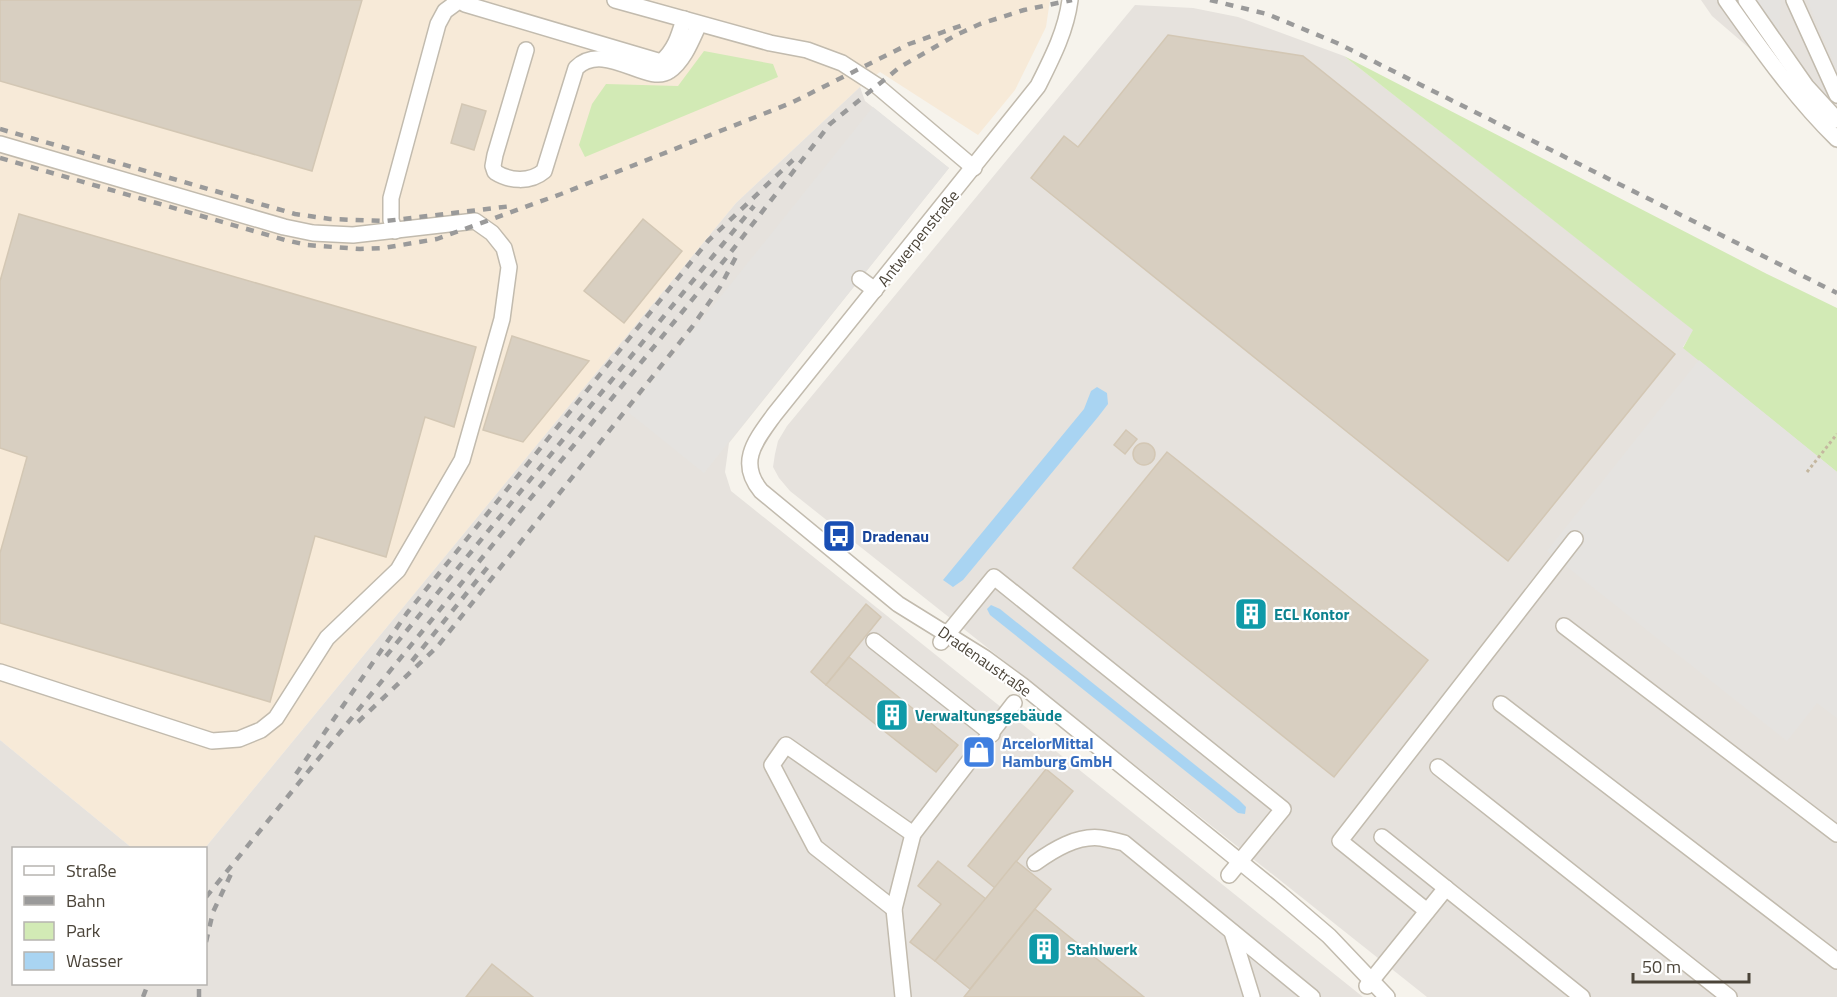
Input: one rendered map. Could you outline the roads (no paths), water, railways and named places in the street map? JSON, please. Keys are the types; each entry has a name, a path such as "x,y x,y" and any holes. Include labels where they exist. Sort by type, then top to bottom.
{"street":[{"path":"394,231 391,220 391,198 438,24 445,11 462,0 465,4 661,62 670,53 678,39 684,19"},
{"path":"615,0 770,43 807,50 842,63 876,85 974,168"},
{"name":"Antwerpenstraße","path":"749,466 751,453 760,435 1038,86 1056,50 1070,0"},
{"path":"1726,0 1792,89 1837,139"},
{"path":"1746,0 1806,86 1837,120"},
{"path":"1794,0 1836,93 1817,98"},
{"path":"526,50 493,166 495,172 510,180 538,175 544,171 576,68 583,62 602,59 656,75 667,73 675,66 692,41 699,24"},
{"path":"0,144 284,227 313,233 353,235 468,221 482,224 504,248 509,267 502,319 462,460 398,570 327,638 276,718 261,730 239,739 212,741 0,672"},
{"path":"860,279 875,291"},
{"name":"Dradenaustraße","path":"749,466 755,483 777,504 898,604 944,638 1023,686 1240,861 1329,936 1369,983 1387,997"},
{"path":"1427,911 1340,841 1575,539"},
{"path":"944,638 994,577 1283,809 1229,875"},
{"path":"1564,626 1837,834"},
{"path":"874,641 992,734"},
{"path":"903,997 894,909 913,834 1014,703"},
{"path":"1501,704 1837,961"},
{"path":"894,909 815,847 772,765 786,745 913,834"},
{"path":"1438,767 1729,997"},
{"path":"1035,863 1055,848 1077,841 1099,837 1124,843 1312,997"},
{"path":"1382,837 1582,997"},
{"path":"1369,983 1446,888"},
{"path":"1232,932 1252,997"}],"water":[{"path":"1097,387 1107,393 1108,404 1098,417 963,580 953,587 943,580 1084,409 1091,391"},
{"path":"991,605 1000,609 1239,800 1246,807 1245,814 1238,813 990,615 987,609"}],"railway":[{"path":"207,896 731,252 830,124 900,67 956,35 980,24 1024,10 1072,0"},
{"path":"1210,0 1267,14 1337,43 1837,293"},
{"path":"0,158 285,240 307,245 360,249 383,248 437,239 561,194 791,103 909,44 963,25"},
{"path":"0,129 295,214 330,219 386,221 512,206"},
{"path":"296,774 407,613 708,241 793,160"},
{"path":"386,656 754,206"},
{"path":"358,722 437,647 692,327 720,287 737,255"},
{"path":"412,661 491,563"},
{"path":"207,938 213,912 231,874"},
{"path":"143,997 148,985"},
{"path":"199,985 199,997"}],"place":[{"name":"Dradenau","path":"839,536"},
{"name":"ECL Kontor","path":"1251,614"},
{"name":"Verwaltungsgebäude","path":"892,715"},
{"name":"ArcelorMittal Hamburg GmbH","path":"979,752"},
{"name":"Stahlwerk","path":"1044,949"}]}
